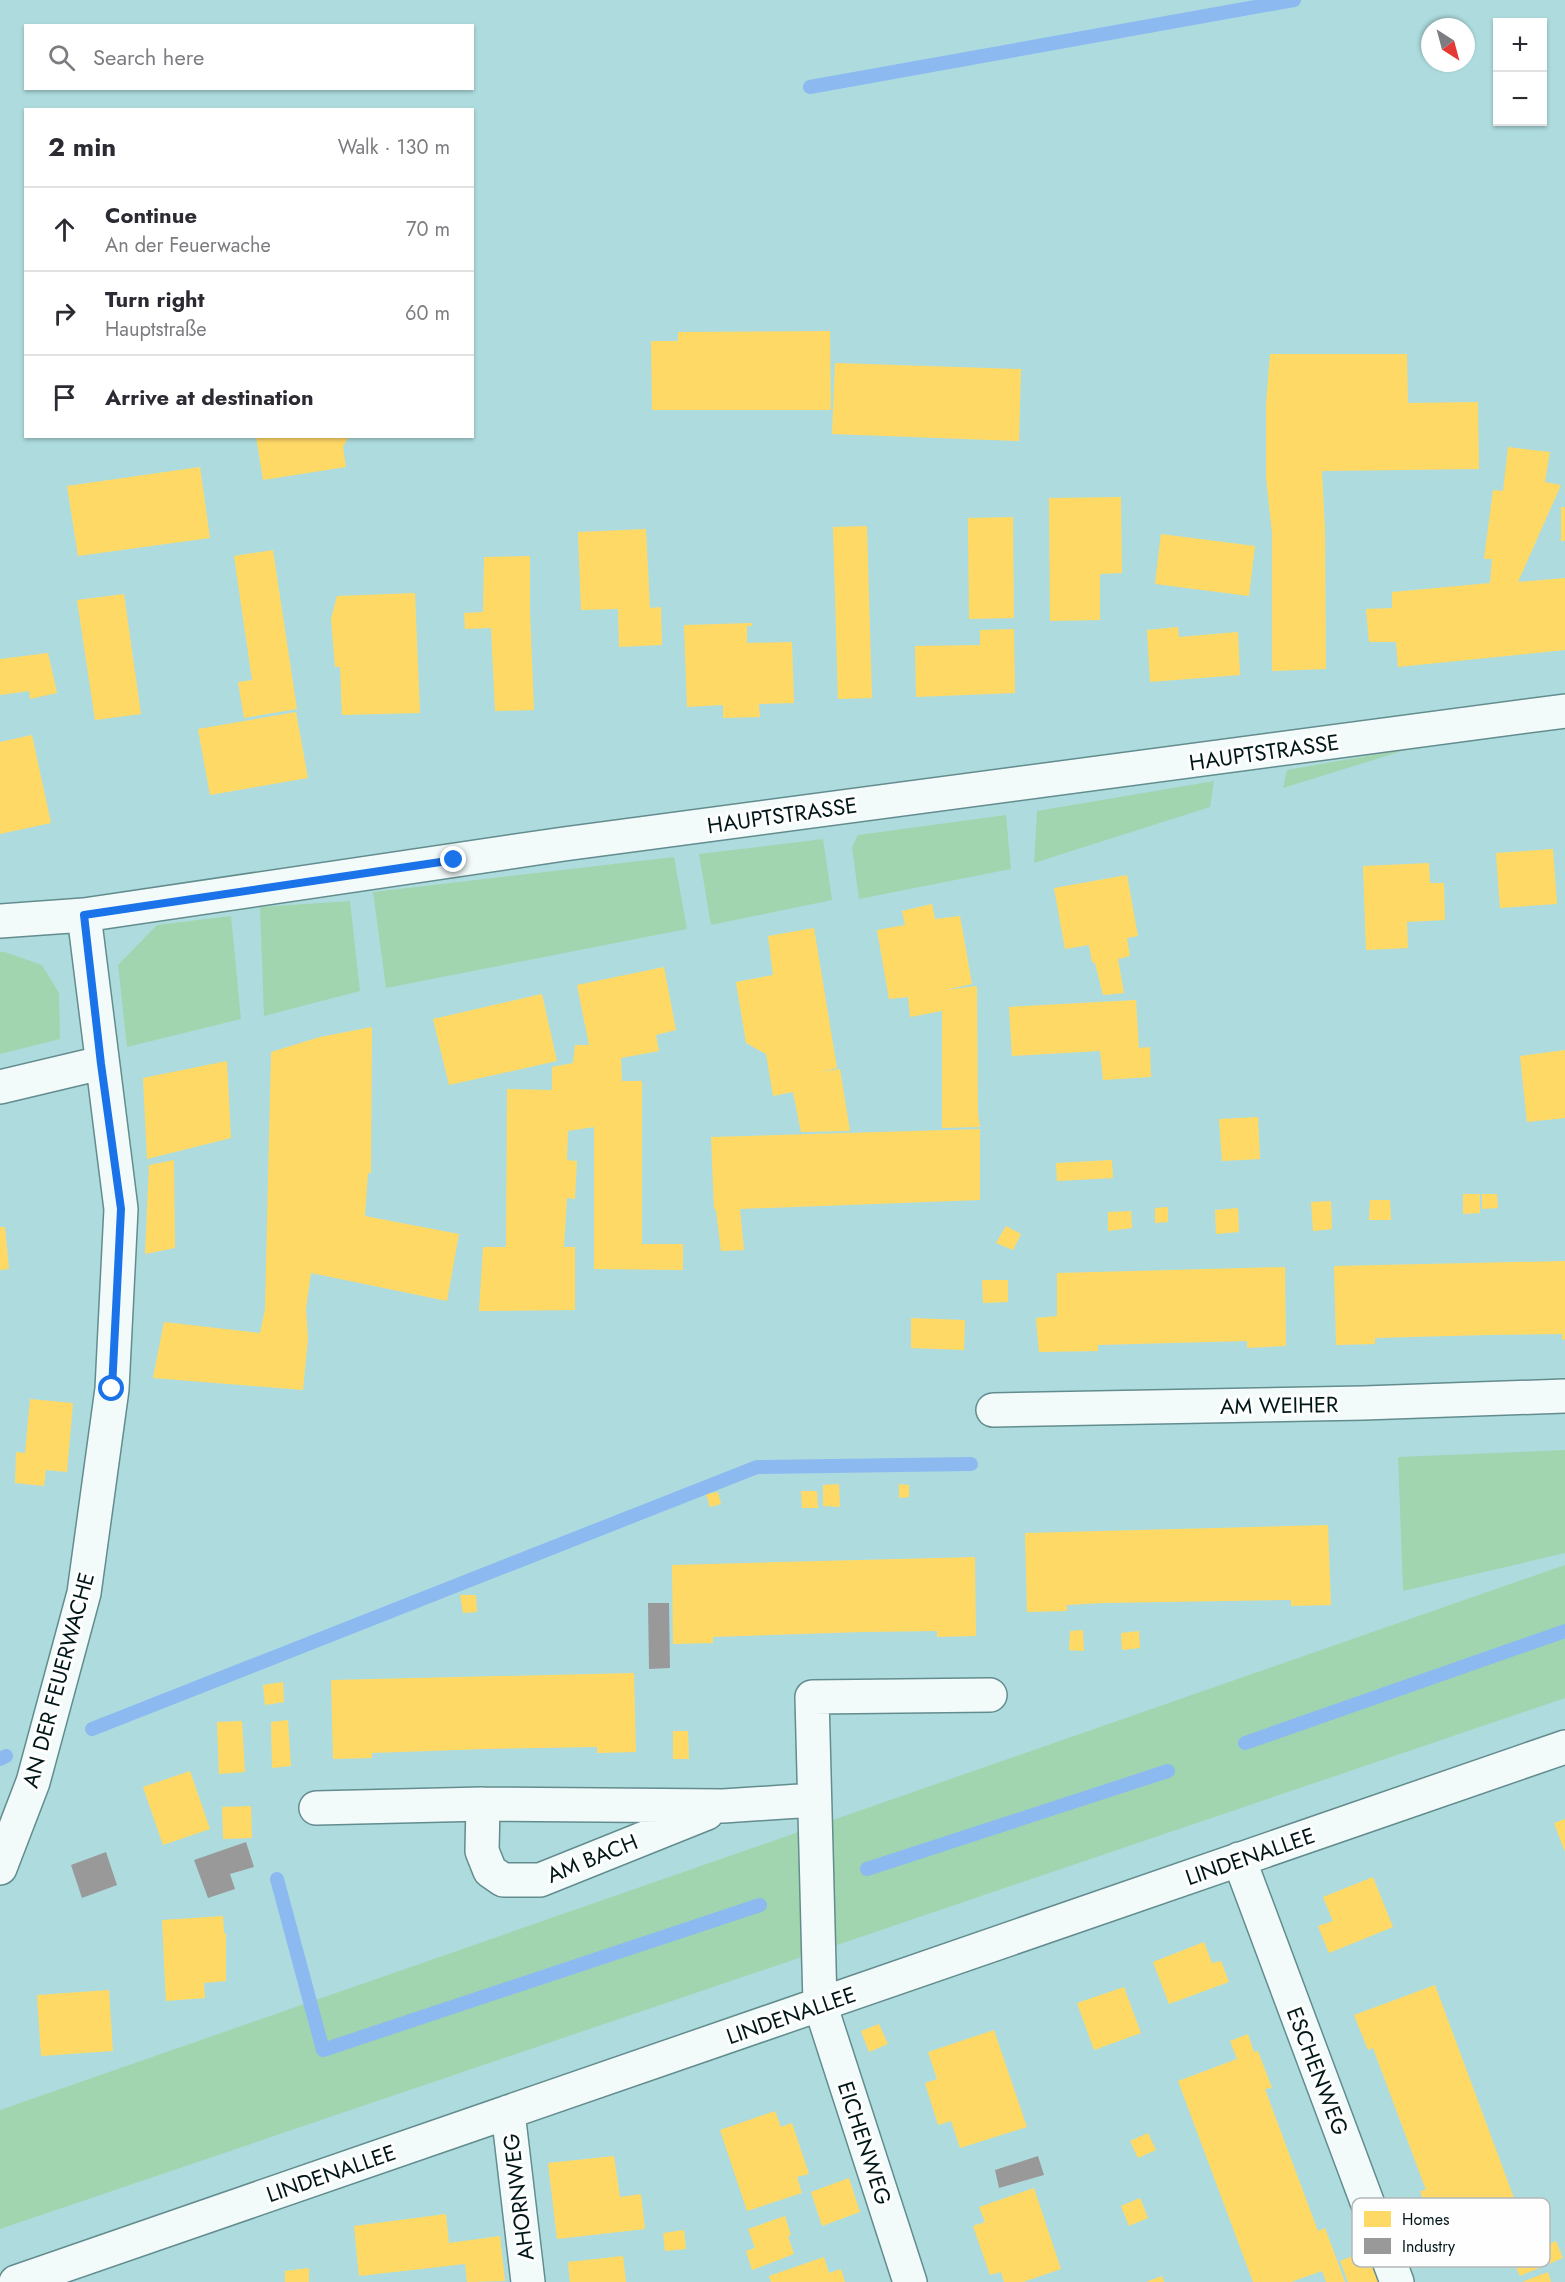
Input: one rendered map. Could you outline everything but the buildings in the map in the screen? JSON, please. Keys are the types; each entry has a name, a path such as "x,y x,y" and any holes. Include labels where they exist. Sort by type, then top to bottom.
{"street":[{"name":"HAUPTSTRASSE","path":"0,921 84,915 564,844 1565,711"},
{"name":"AN DER FEUERWACHE","path":"0,1868 33,1782 84,1593 112,1389 121,1209 84,915"},
{"path":"0,1087 101,1064"},
{"name":"AM WEIHER","path":"993,1410 1352,1404 1565,1396"},
{"path":"820,2004 812,1697 990,1695"},
{"name":"LINDENALLEE","path":"16,2282 1565,1747"},
{"name":"AM BACH","path":"316,1808 483,1804 723,1806 814,1800"},
{"name":"AM BACH","path":"483,1804 482,1851 490,1870 503,1880 540,1880 723,1806"},
{"name":"ESCHENWEG","path":"1239,1859 1366,2198"},
{"name":"EICHENWEG","path":"820,2004 910,2282"},
{"name":"AHORNWEG","path":"508,2112 528,2282"},
{"name":"ESCHENWEG","path":"1391,2267 1397,2282"}],"green space":[{"path":"1412,748 1283,788 1287,770"},
{"path":"1214,781 1210,807 1034,863 1037,811"},
{"path":"1006,815 1011,869 859,899 852,847 858,835"},
{"path":"823,839 832,900 711,925 699,854"},
{"path":"674,857 687,929 386,988 373,892"},
{"path":"350,901 360,991 264,1016 260,907"},
{"path":"231,916 241,1019 127,1047 118,965 157,925"},
{"path":"0,952 42,965 59,993 60,1039 0,1054"},
{"path":"1565,1450 1565,1553 1403,1591 1398,1457"},
{"path":"1565,1565 1565,1698 0,2229 0,2110"}],"waterway":[{"path":"810,87 1294,0"},
{"path":"92,1729 757,1467 971,1464"},
{"path":"1245,1743 1565,1631"},
{"path":"0,1759 6,1756"},
{"path":"867,1869 1168,1771"},
{"path":"277,1879 323,2050 760,1905"}],"route":[{"path":"112,1389 121,1209 84,915 454,860"}]}
